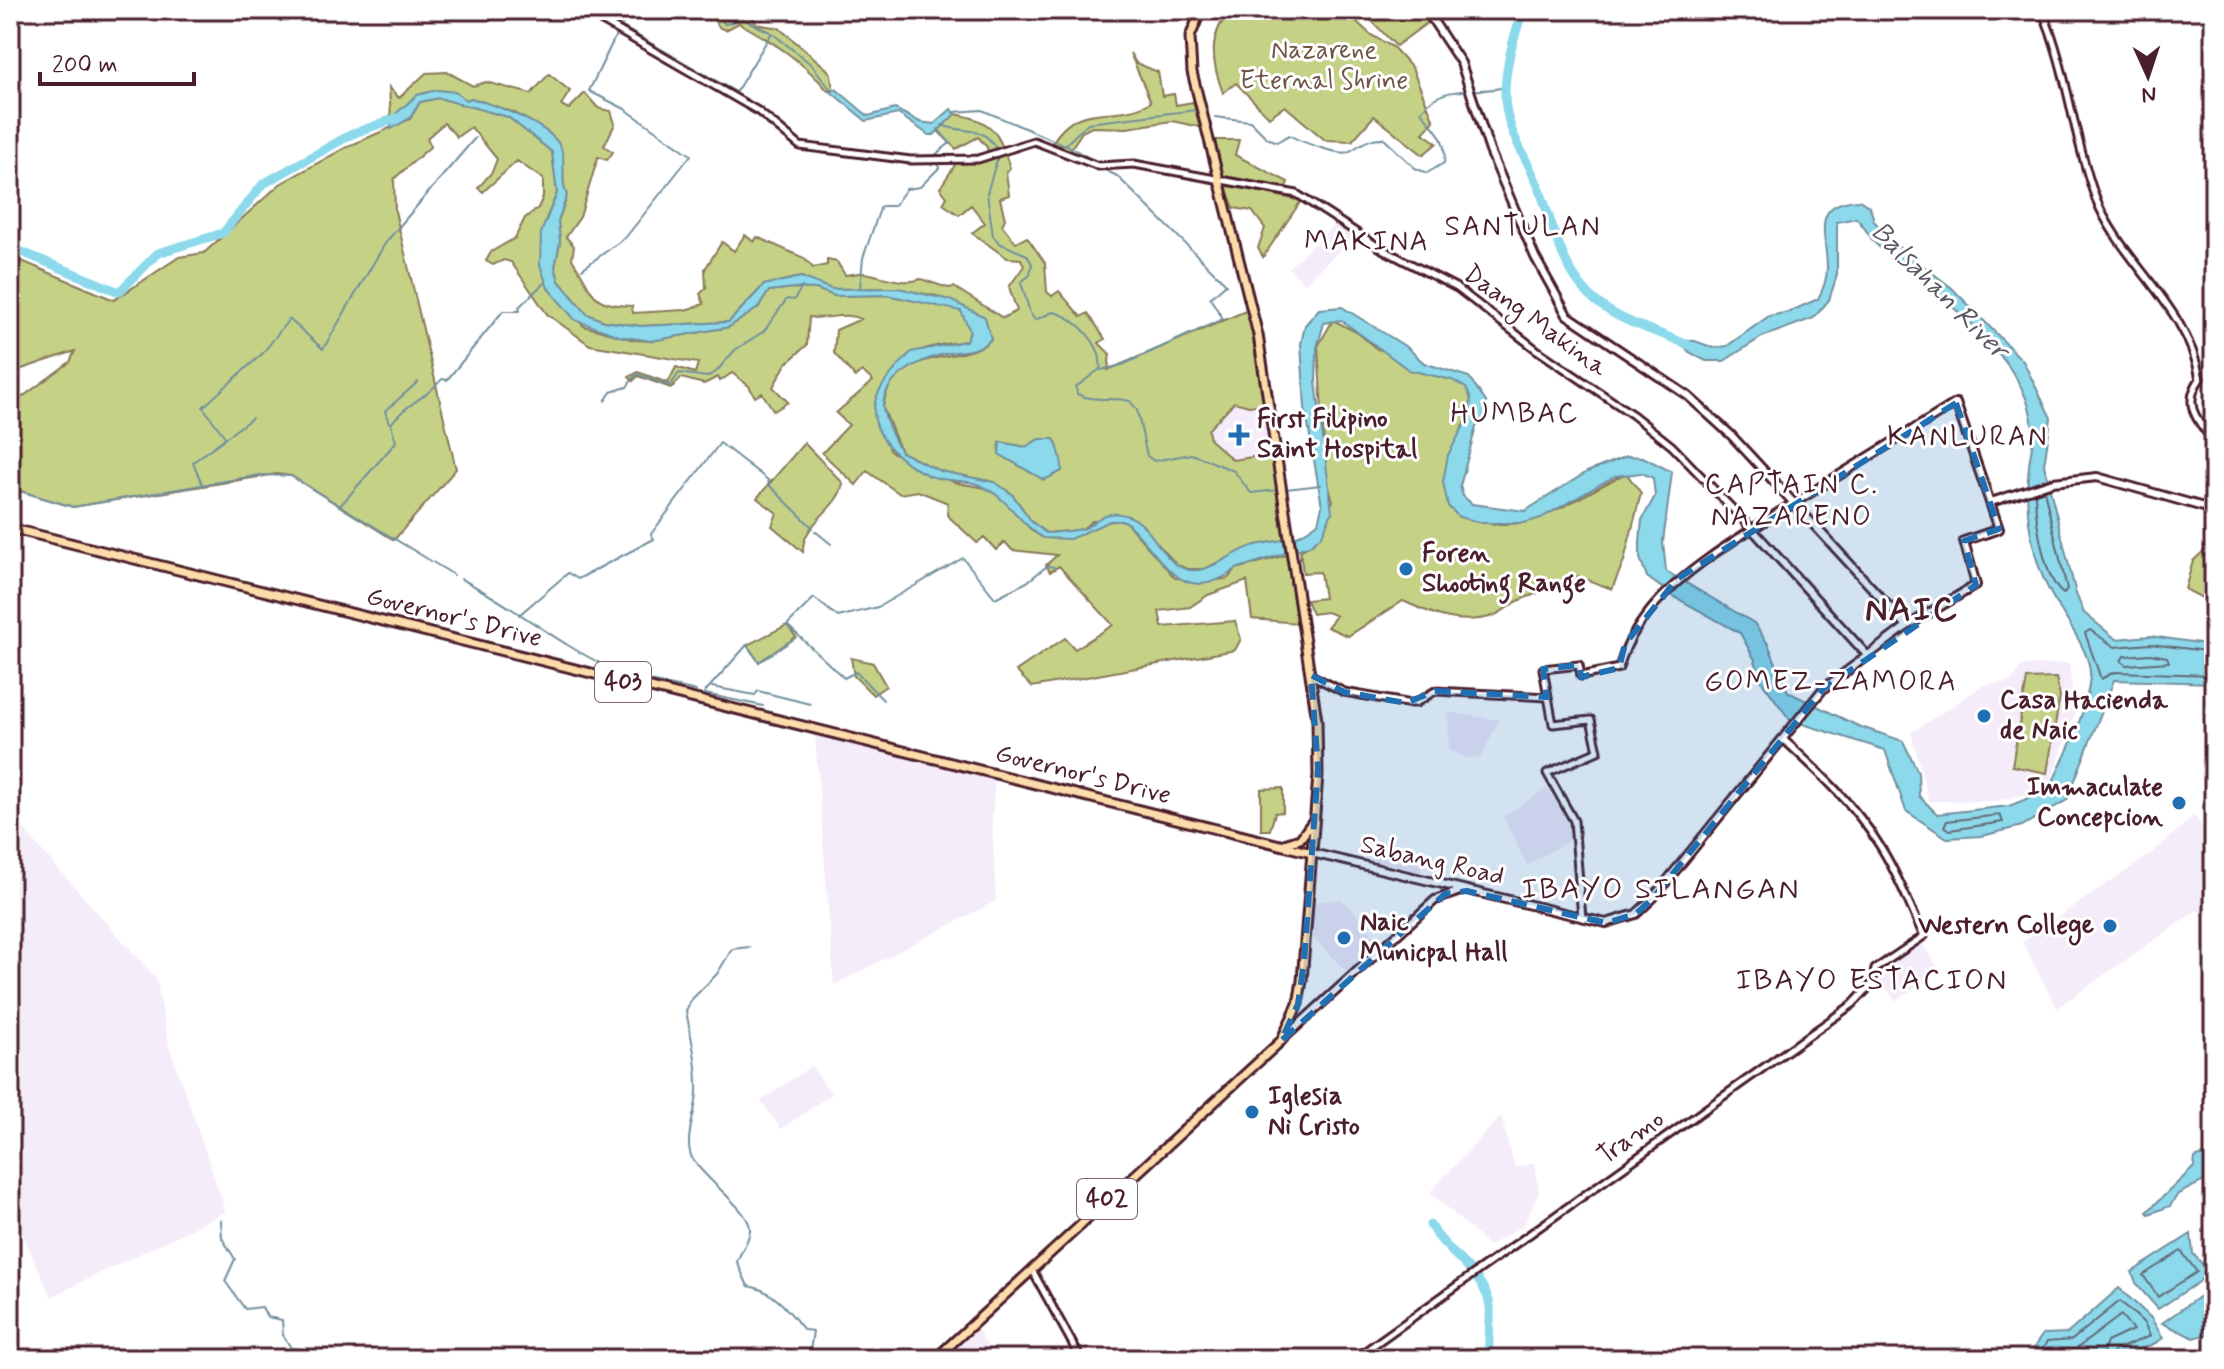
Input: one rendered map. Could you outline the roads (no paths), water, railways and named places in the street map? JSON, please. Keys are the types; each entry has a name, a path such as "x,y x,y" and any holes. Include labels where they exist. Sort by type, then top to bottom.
{"main road":[{"path":"1201,10 1190,37 1191,66 1251,299 1318,733 1301,992 1281,1041"},
{"path":"1426,10 1453,46 1490,151 1530,246 1567,315 1688,396 1731,435 1907,626"},
{"path":"1867,655 1752,529 1791,502 1956,403 1991,502 2053,482 2097,477 2214,510"},
{"name":"Sabang Road","path":"1312,853 1582,918 1606,923 1622,920 1645,906 1811,702 1907,626 1976,585 1964,541 1999,529 1991,502"},
{"name":"Governor's Drive","path":"10,528 1312,853"},
{"path":"1280,844 1300,839 1315,815"},
{"name":"402","path":"935,1359 1435,900 1452,892 1467,891"}],"street":[{"name":"Daang Makina","path":"583,10 758,111 800,146 911,160 978,159 1034,141 1098,166 1134,164 1297,194 1382,249 1413,262 1457,288 1662,438 1752,529"},
{"path":"2042,10 2064,71 2097,200 2179,323 2200,379 2190,393 2190,402 2214,442"},
{"path":"1582,918 1574,821 1547,777 1549,770 1598,750 1591,720 1553,724 1543,669 1579,665 1581,676 1619,668 1625,644 1677,579 1752,529"},
{"path":"1311,675 1344,692 1406,703 1416,703 1435,691 1547,697"},
{"name":"Tramo","path":"1354,1359 1853,1004 1872,984 1875,969 1924,936 1883,849 1867,825 1832,784 1783,739"},
{"path":"1032,1270 1081,1359"}],"water":[{"path":"836,89 868,116 895,109 920,122 934,124 951,109 955,114 934,135 929,135 898,114 866,121 831,92"},
{"path":"437,90 456,92 466,100 471,98 509,111 537,125 557,142 563,156 567,195 558,221 560,242 555,267 559,281 587,314 604,321 640,326 729,322 764,285 801,277 831,289 898,288 950,300 985,317 991,339 975,349 925,360 897,377 890,385 883,409 901,452 940,471 994,482 1012,494 1032,522 1046,533 1085,528 1108,514 1134,518 1170,559 1187,570 1207,568 1247,548 1295,537 1318,523 1322,506 1305,408 1301,344 1305,325 1319,309 1342,307 1408,348 1424,363 1469,377 1486,402 1485,416 1476,427 1460,486 1463,496 1472,504 1525,511 1587,472 1627,456 1643,457 1672,472 1663,542 1666,571 1754,623 1768,644 1788,692 1858,726 1903,741 1918,772 1919,796 1937,814 2009,806 2049,790 2080,720 2090,676 2086,655 2046,585 2034,550 2027,496 2033,430 2028,402 2015,376 1974,326 1878,246 1856,218 1837,222 1837,275 1829,300 1814,318 1762,337 1724,361 1706,361 1689,352 1679,340 1695,341 1714,348 1727,346 1769,316 1789,312 1818,299 1827,272 1824,223 1827,214 1843,202 1859,200 1870,207 1874,221 1892,242 1952,288 2023,361 2051,418 2044,465 2076,594 2084,613 2116,639 2150,636 2214,645 2214,683 2114,680 2067,800 2022,826 1982,836 1947,838 1906,811 1885,750 1790,720 1760,679 1755,660 1740,633 1673,596 1647,577 1640,558 1640,541 1642,520 1655,496 1653,478 1642,473 1615,476 1541,518 1524,523 1483,523 1459,517 1448,506 1443,482 1448,455 1469,416 1471,399 1466,388 1452,380 1409,370 1341,320 1324,323 1317,348 1316,381 1332,512 1322,535 1311,545 1200,584 1173,574 1125,521 1110,521 1070,539 1043,538 987,489 972,482 936,478 909,464 890,447 877,426 874,414 877,395 911,352 966,341 970,331 961,311 887,295 835,296 816,289 794,288 769,291 758,308 729,327 651,341 619,336 575,320 548,288 540,265 541,233 557,193 552,152 508,117 439,98 420,102 410,118 391,129 391,118 417,95"},
{"path":"1039,439 1054,439 1062,464 1062,471 1044,480 999,454 1000,442 1026,447"},
{"path":"2203,1155 2214,1165 2214,1176 2178,1194 2170,1206 2149,1214 2147,1212 2194,1167 2195,1158"},
{"path":"2191,1234 2193,1254 2208,1270 2199,1282 2158,1309 2137,1285 2132,1272"},
{"path":"2214,1286 2214,1332 2194,1338 2162,1323"},
{"path":"2119,1288 2151,1318 2163,1338 2114,1359 2026,1359 2043,1334 2068,1333"}],"waterway":[{"path":"621,26 627,17 623,10"},
{"path":"712,10 725,24 743,19 772,33 812,65 831,90"},
{"name":"Balsahan River","path":"1523,10 1508,62 1506,107 1512,130 1538,185 1564,258 1580,285 1612,313 1688,345"},
{"path":"621,26 736,92 771,34"},
{"path":"582,269 626,237 691,155 625,109 589,91 617,33"},
{"path":"1215,117 1250,121 1267,138 1277,142 1289,135 1343,153 1368,141 1383,138 1415,168 1427,173 1444,163 1445,154 1439,134 1421,111 1439,96 1449,93 1505,87"},
{"path":"954,112 982,110 1065,145 1088,123 1196,110"},
{"path":"10,247 119,292 158,253 223,233 263,184 352,134 399,117"},
{"path":"942,125 979,133 996,149"},
{"path":"934,156 950,143 938,129"},
{"path":"225,437 203,407 263,353 289,319 323,349 386,242 475,138"},
{"path":"1067,145 1096,162"},
{"path":"998,156 987,193 993,236 999,243 1027,255 1032,264 1030,275 1021,282 1030,313 1035,320 1053,312 1071,319 1087,333 1098,351 1100,369 1076,387 1077,394 1130,401 1137,410 1147,456 1154,461 1191,454 1234,471 1251,493 1278,490"},
{"path":"860,288 863,258 881,206 894,206 906,189 920,187 939,168 938,162"},
{"path":"1101,168 1117,176 1226,284 1210,298 1223,319 1122,365 1101,370"},
{"path":"340,506 396,442 391,424 396,417 442,379 447,380 503,311 520,311 519,307 546,281"},
{"path":"605,401 611,392 627,387 636,374 670,386 679,373 707,377 716,372 735,350 764,331 787,299 794,300 802,287"},
{"path":"389,423 385,411 418,382"},
{"path":"202,484 193,462 252,418"},
{"path":"519,615 568,573 578,579 654,539 651,534 720,443 768,480 769,485 813,528"},
{"path":"10,488 73,507 260,475 291,476 454,575"},
{"path":"1286,489 1321,485"},
{"path":"815,531 831,544"},
{"path":"883,700 856,672 844,678 787,625 814,598 838,617 878,607 963,558 995,598 1027,582 1047,566 1054,567"},
{"path":"461,579 569,646 616,671 696,691"},
{"path":"704,693 747,645 759,662 794,639"},
{"path":"712,687 755,695 758,691 810,704"},
{"path":"705,694 763,706"},
{"path":"750,947 732,949 717,974 691,1000 686,1011 697,1081 690,1150 697,1166 748,1221 749,1237 737,1262 748,1286 766,1292 787,1309 804,1330 813,1331 809,1359"},
{"path":"221,1220 222,1238 235,1259 225,1281 245,1309 262,1307 267,1317 282,1320 283,1335 291,1348 302,1349 319,1359"},
{"path":"1430,1225 1474,1275 1487,1296 1490,1307 1489,1351 1495,1359"}],"place":[{"name":"First Filipino Saint Hospital","path":"1239,435"},
{"name":"Foren Shooting Range","path":"1406,569"},
{"name":"Casa Hacienda de Naic","path":"1984,716"},
{"name":"Immaculate Concepcion","path":"2179,803"},
{"name":"Western College","path":"2110,926"},
{"name":"Naic Municpal Hall","path":"1344,938"},
{"name":"Iglesia Ni Cristo","path":"1252,1112"}],"district":[{"name":"SANTULAN","path":"1523,227"},
{"name":"MAKINA","path":"1367,242"},
{"name":"HUMBAC","path":"1515,414"},
{"name":"KANLURAN","path":"1968,437"},
{"name":"CAPTAIN C. NAZARENO","path":"1792,501"},
{"name":"NAIC","path":"1912,610"},
{"name":"GOMEZ-ZAMORA","path":"1831,682"},
{"name":"IBAYO SILANGAN","path":"1661,889"},
{"name":"IBAYO ESTACION","path":"1872,980"}],"park label":[{"name":"Nazarene Eternal Shrine","path":"1324,66"}]}
